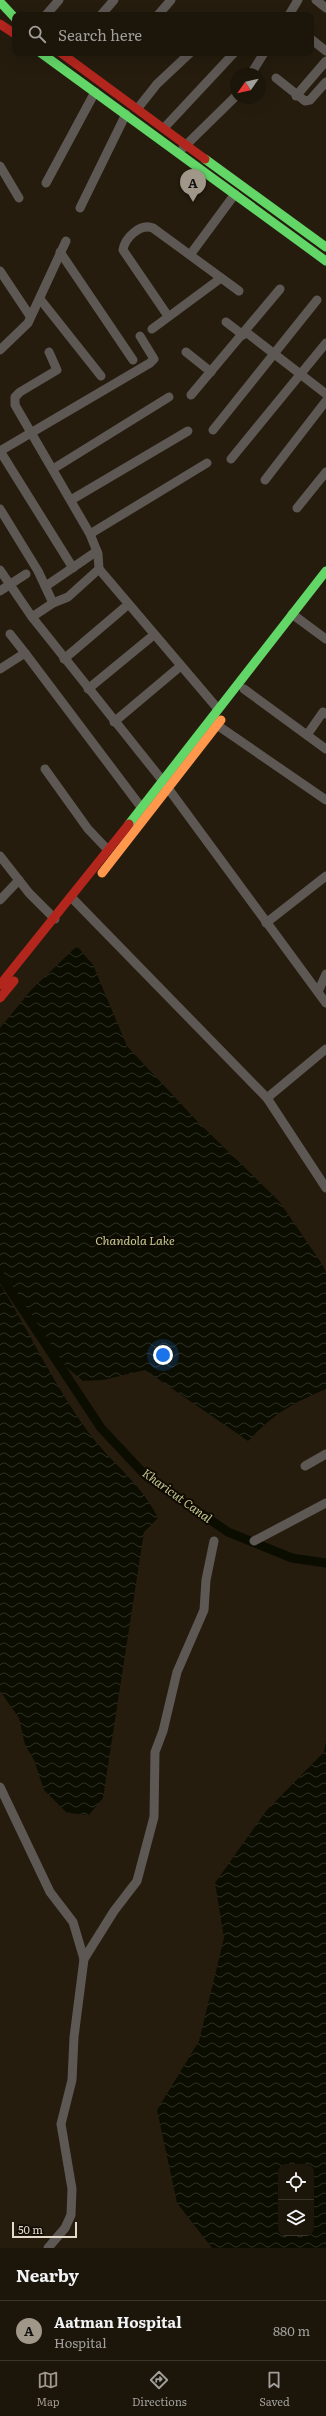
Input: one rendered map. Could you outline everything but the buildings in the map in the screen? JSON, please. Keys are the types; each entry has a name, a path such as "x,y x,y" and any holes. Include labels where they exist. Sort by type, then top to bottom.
{"main road":[{"path":"0,2 12,15"},
{"path":"0,24 12,32"},
{"path":"45,56 326,261"},
{"path":"69,56 326,247"},
{"path":"0,998 75,900 168,790 244,689 326,571"},
{"path":"0,985 55,919 75,900 108,850 218,708 296,616 326,584"}],"street":[{"path":"49,12 59,0"},
{"path":"104,12 114,0"},
{"path":"161,12 171,0"},
{"path":"291,12 298,0"},
{"path":"316,0 326,8"},
{"path":"314,41 326,51"},
{"path":"138,108 157,84 187,56"},
{"path":"164,128 231,56"},
{"path":"255,68 262,56"},
{"path":"296,96 326,61"},
{"path":"276,78 302,101 310,100 326,82"},
{"path":"46,183 95,92"},
{"path":"180,153 186,143 230,102"},
{"path":"80,208 126,114"},
{"path":"0,166 19,198"},
{"path":"190,255 235,194"},
{"path":"168,316 123,250 124,244 141,227 147,225 239,291"},
{"path":"0,349 22,331 40,299 66,241"},
{"path":"60,252 133,360"},
{"path":"0,271 30,316"},
{"path":"152,328 221,278"},
{"path":"191,395 244,334 280,289"},
{"path":"40,299 101,376"},
{"path":"214,430 317,300"},
{"path":"226,322 274,354 326,394"},
{"path":"73,568 0,451 150,363 154,359 152,353 140,336"},
{"path":"231,459 326,343"},
{"path":"49,352 57,370 15,397 16,405 90,534 97,551 99,569 218,708"},
{"path":"186,352 211,372"},
{"path":"53,469 169,396"},
{"path":"265,480 326,400"},
{"path":"71,500 188,430"},
{"path":"90,534 207,463"},
{"path":"297,508 326,472"},
{"path":"0,509 46,586 53,603"},
{"path":"46,586 97,551"},
{"path":"32,617 53,603 68,597 99,569"},
{"path":"0,570 32,617 64,659 162,780 326,1003"},
{"path":"0,591 26,574"},
{"path":"64,659 124,608"},
{"path":"296,616 326,639"},
{"path":"10,634 141,806"},
{"path":"88,689 150,638"},
{"path":"0,669 25,653"},
{"path":"114,722 177,669"},
{"path":"244,689 326,749"},
{"path":"307,735 323,712 326,714"},
{"path":"217,725 326,800"},
{"path":"45,769 88,829 108,850"},
{"path":"0,856 19,880 55,919"},
{"path":"266,923 326,876"},
{"path":"0,900 19,880"},
{"path":"75,900 266,1098 326,1188"},
{"path":"318,992 326,974"},
{"path":"266,1098 326,1049"},
{"path":"305,1466 326,1454"},
{"path":"254,1541 326,1503"},
{"path":"84,1959 114,1911 137,1881 154,1817 155,1752 163,1730 177,1672 204,1610 206,1580 214,1541"},
{"path":"0,1787 50,1892 73,1922 84,1959 74,2037 72,2080 61,2124 72,2189 71,2215 65,2228 48,2248"}],"water":[{"name":"Chandola Lake","path":"77,946 93,965 127,1046 199,1123 279,1201 326,1272 326,1389 293,1405 275,1416 248,1441 145,1370 103,1380 83,1381 65,1366 4,1273 0,1275 0,1028 32,989"},
{"path":"0,1284 54,1379 89,1433 144,1495 158,1518 144,1532 103,1798 89,1815 67,1813 44,1790 34,1760 25,1745 19,1718 0,1691"},
{"path":"326,1739 326,2248 212,2248 177,2203 157,2110 199,2041 224,1938 215,1883 266,1811 324,1752"}],"waterway":[{"name":"Kharicut Canal","path":"0,1275 101,1428 146,1476 228,1532 292,1558 326,1563"}],"traffic: fast":[{"path":"0,2 12,15"},
{"path":"45,56 326,261"},
{"path":"205,159 326,247"},
{"path":"129,824 326,571"}],"traffic: slow":[{"path":"102,873 221,720"}],"traffic: jam":[{"path":"0,24 12,32"},
{"path":"65,56 205,159"},
{"path":"0,985 129,824"},
{"path":"0,998 14,981"}],"place":[{"name":"Aatman Hospital","path":"193,202"}]}
